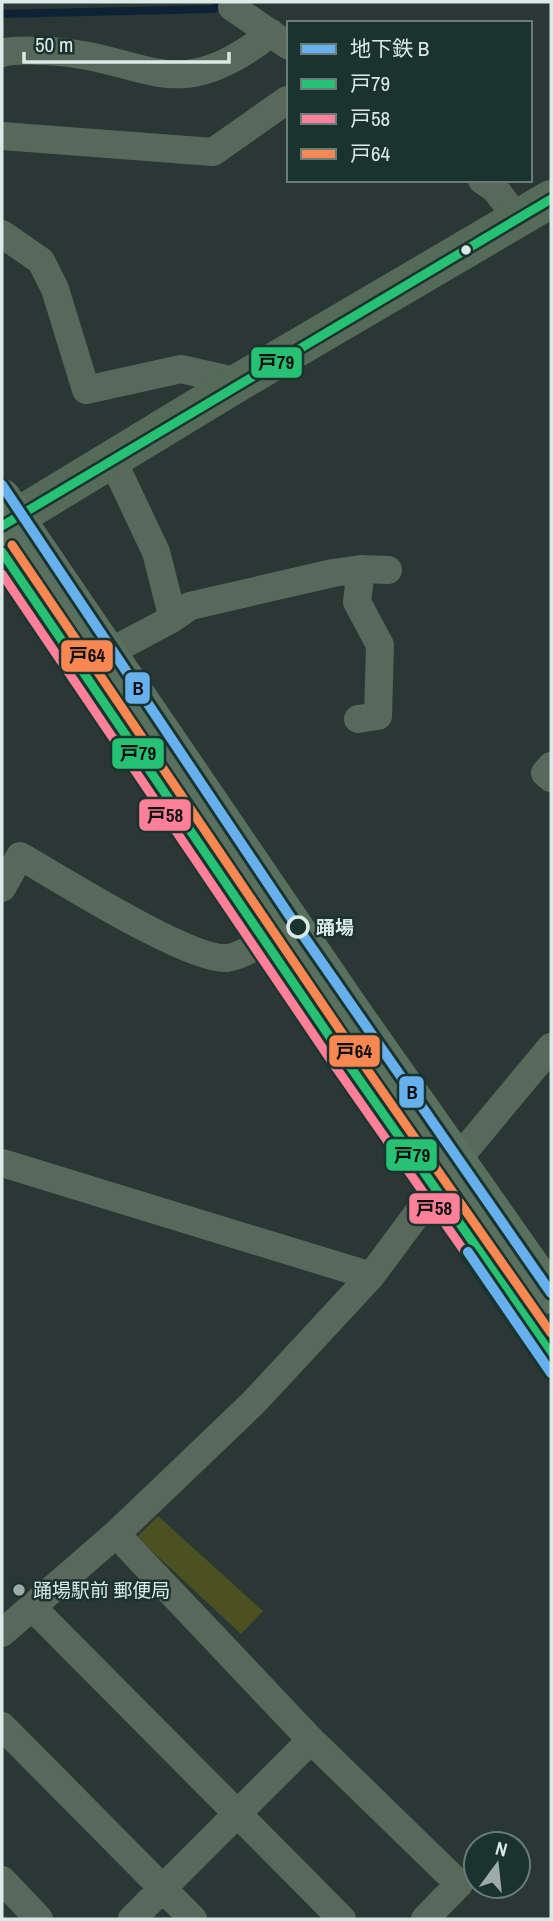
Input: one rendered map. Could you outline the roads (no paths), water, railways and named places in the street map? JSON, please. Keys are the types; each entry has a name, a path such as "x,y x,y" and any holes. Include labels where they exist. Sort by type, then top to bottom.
{"main road":[{"path":"6,514 106,654 446,1175 551,1354"},
{"path":"2,552 267,942 446,1175 551,1295"}],"street":[{"path":"232,7 280,40"},
{"path":"2,53 10,50 60,52 145,73 173,76 209,71 280,40"},
{"path":"2,136 213,152 287,100"},
{"path":"485,182 495,189 518,219"},
{"path":"6,514 112,459 551,198"},
{"path":"2,234 41,261 55,289 86,390 181,369 239,382"},
{"path":"112,459 156,552 172,611 170,620"},
{"path":"106,654 170,620 190,606 374,569 357,602 380,645 378,716 358,719"},
{"path":"551,766 545,773 551,778"},
{"path":"2,888 20,856 147,929 207,954 228,958 267,942"},
{"path":"2,1633 116,1534 254,1402 371,1276 446,1175 551,1047"},
{"path":"2,1163 371,1276"},
{"path":"116,1534 311,1740 459,1884 425,1919"},
{"path":"33,1608 342,1919"},
{"path":"2,1726 193,1919"},
{"path":"132,1919 311,1740"},
{"path":"2,1880 39,1919"}],"waterway":[{"path":"2,14 213,9 225,2"}],"metro line":[{"name":"B","path":"2,485 289,915 551,1293"},
{"name":"B","path":"468,1252 551,1373"}],"place":[{"name":"踊場","path":"298,927"},
{"name":"踊場駅前 郵便局","path":"19,1590"}]}
